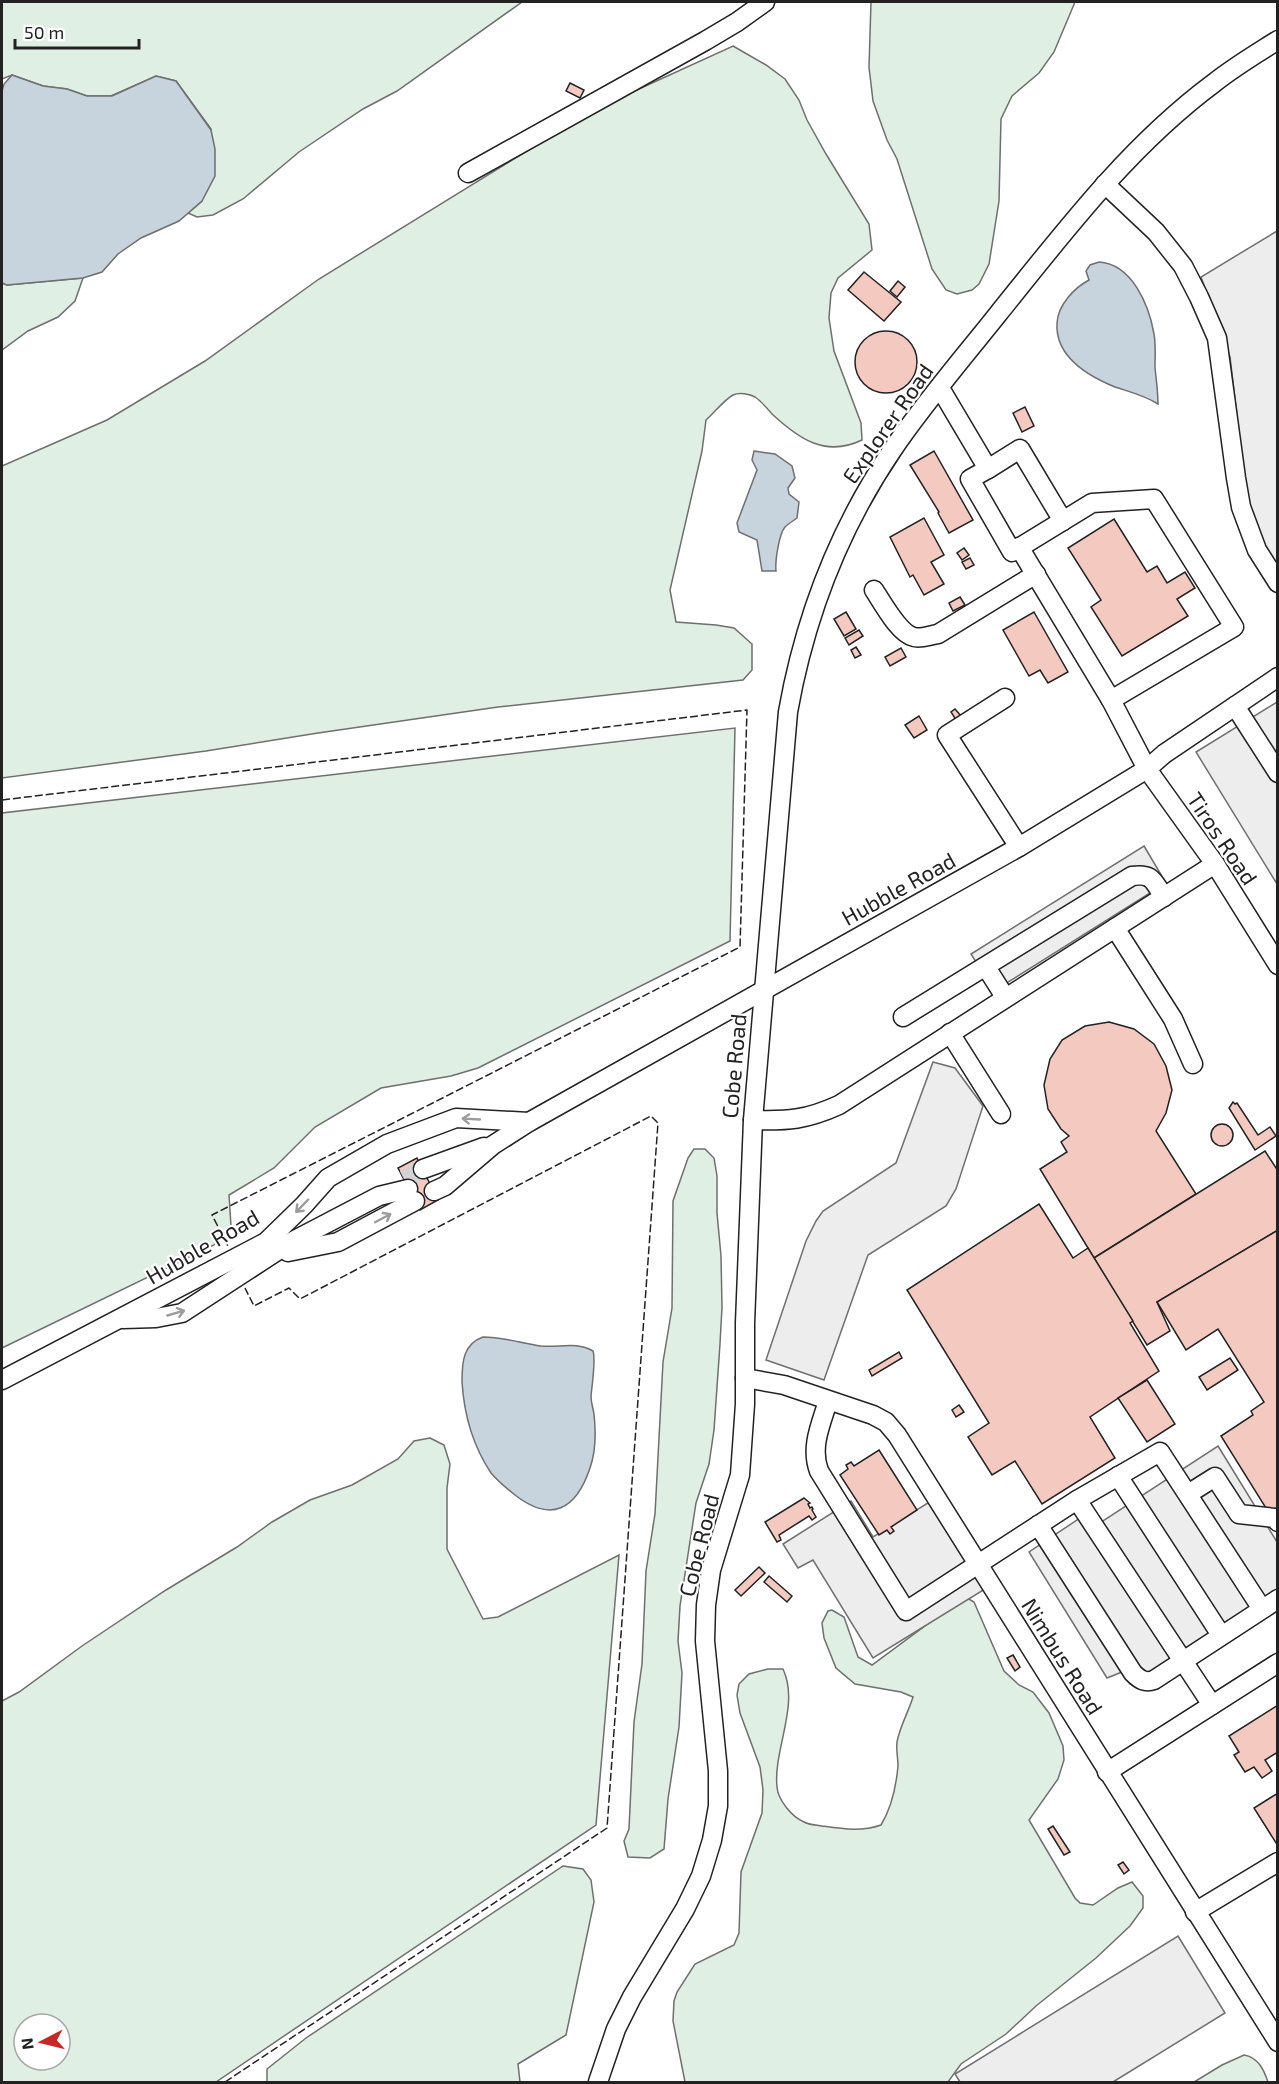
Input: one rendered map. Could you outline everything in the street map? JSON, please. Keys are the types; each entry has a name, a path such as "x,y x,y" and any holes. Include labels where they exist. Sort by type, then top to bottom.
{"street":[{"path":"468,173 721,32 765,2"},
{"name":"Explorer Road","path":"764,992 788,712 796,669 812,608 833,556 860,502 893,449 1034,269 1105,184 1158,131 1213,83 1278,40"},
{"path":"1105,184 1156,232 1183,266 1217,338 1241,507 1257,550 1278,583"},
{"path":"940,388 988,469"},
{"path":"1063,521 1020,449 970,479 1012,552 1019,547 1063,521 1092,503 1154,499 1234,627 1112,700"},
{"name":"Tiros Road","path":"1019,547 1112,700 1147,769 1215,864 1278,965"},
{"path":"873,590 905,632 912,637 921,637 938,634 1036,574"},
{"name":"Hubble Road","path":"493,1145 468,1152 428,1179 444,1186 493,1145 530,1122 1018,847 1147,769 1164,754 1276,680"},
{"path":"1005,698 947,735 1018,847"},
{"path":"1234,706 1278,773"},
{"path":"753,1120 785,1121 813,1116 830,1109 1215,864"},
{"path":"903,1017 1132,876 1143,875 1151,878 1164,897"},
{"path":"1115,928 1173,1019 1193,1064"},
{"path":"986,967 1005,997"},
{"name":"Cobe Road","path":"598,2082 616,2029 632,1997 685,1910 700,1876 712,1840 718,1806 718,1771 705,1641 706,1605 711,1570 740,1475 746,1404 745,1312 753,1120 764,992"},
{"path":"950,1033 1001,1114"},
{"name":"Hubble Road","path":"2,1380 266,1242 328,1178 387,1144 456,1118 530,1122"},
{"name":"Hubble Road","path":"118,1319 156,1318 182,1313 291,1242 379,1196 409,1190 338,1242 310,1246 269,1258"},
{"name":"Nimbus Road","path":"745,1378 784,1385 873,1415 886,1422 897,1435 1278,2043"},
{"path":"828,1401 815,1446 814,1455 819,1471 906,1611 1077,1500 1160,1452 1262,1609"},
{"path":"1118,1476 1221,1635"},
{"path":"1188,1494 1215,1476 1239,1514 1275,1518 1278,1522"},
{"path":"1077,1500 1212,1705"},
{"path":"1038,1525 1132,1673 1139,1680 1147,1682 1154,1680 1278,1599"},
{"path":"1107,1772 1278,1663"},
{"path":"1195,1912 1278,1862"}],"green space":[{"path":"2,2 522,2 397,91 363,109 299,152 243,199 213,215 197,217 188,213 202,201 211,129 176,81 156,76 111,96 87,96 67,89 43,86 12,75 2,79"},
{"path":"871,2 1075,2 1054,52 1039,73 1012,96 1001,119 999,201 989,264 979,284 972,290 957,294 946,290 932,269 897,159 887,140 873,101 869,67"},
{"path":"733,46 785,79 799,100 826,154 869,224 872,250 838,278 831,293 829,318 834,351 861,423 862,440 836,447 813,443 792,431 755,397 744,394 735,394 730,397 706,420 702,451 670,590 676,622 734,628 752,644 752,670 743,680 498,707 206,751 2,778 2,466 107,420 205,361 319,279 548,138 617,99"},
{"path":"83,278 75,301 58,317 28,331 2,350 2,283 7,285"},
{"path":"735,728 730,941 478,1068 451,1076 381,1088 315,1127 274,1168 229,1195 231,1226 214,1245 2,1348 2,813"},
{"path":"694,1149 705,1149 714,1158 717,1176 722,1307 714,1430 709,1464 696,1503 680,1606 678,1641 682,1673 679,1727 668,1799 664,1849 650,1858 628,1857 624,1841 629,1829 634,1722 642,1664 646,1571 655,1514 663,1362 672,1308 673,1201 688,1158"},
{"path":"430,1438 444,1445 450,1464 447,1488 447,1549 483,1619 498,1617 619,1555 596,1825 216,2082 2,2082 2,1701 19,1692 82,1646 166,1590 237,1547 272,1522 310,1500 352,1485 398,1459 414,1441"},
{"path":"967,1598 974,1602 1004,1671 1019,1685 1033,1692 1049,1713 1063,1746 1064,1760 1058,1779 1029,1820 1080,1903 1093,1905 1118,1888 1132,1882 1143,1896 1143,1908 1130,1926 1096,1958 1036,2006 1006,2034 961,2064 948,2082 685,2082 673,2021 674,2001 677,1992 695,1964 734,1945 739,1933 741,1872 762,1813 763,1790 760,1767 740,1713 737,1695 739,1684 749,1674 768,1669 783,1669 789,1697 777,1773 777,1787 780,1797 790,1812 799,1820 813,1825 866,1829 881,1825 893,1797 898,1766 897,1742 913,1697 901,1692 855,1684 836,1668 824,1638 822,1623 828,1611 832,1610 844,1617 858,1657 872,1665 948,1609"},
{"path":"563,1866 583,1869 591,1880 594,1902 566,2035 518,2064 520,2082 267,2082 267,2069 306,2038"},
{"path":"1244,2055 1257,2061 1268,2082 1194,2082 1222,2065"}],"shaded area":[{"path":"12,75 43,86 67,89 87,96 112,96 156,76 176,81 211,130 215,149 215,176 202,201 179,221 141,238 118,254 102,272 83,278 7,285 2,283 2,91 4,84"},
{"path":"1277,231 1277,568 1256,531 1246,492 1230,357 1201,277"},
{"path":"1099,262 1111,264 1130,278 1148,311 1155,338 1158,404 1115,387 1084,371 1067,355 1061,345 1057,323 1060,310 1073,292 1089,280 1086,271 1090,265"},
{"path":"754,451 775,454 792,466 795,478 788,488 789,494 799,502 797,518 786,526 781,535 776,571 762,571 757,540 739,532 737,523 757,470 752,460"},
{"path":"1277,702 1277,884 1196,752"},
{"path":"1144,846 1166,883 994,991 971,954"},
{"path":"933,1062 955,1068 983,1106 956,1189 946,1206 868,1255 824,1380 766,1360 806,1241 816,1221 823,1211 896,1163"},
{"path":"483,1337 541,1346 580,1346 593,1351 591,1396 595,1441 593,1455 590,1468 577,1494 561,1508 551,1510 528,1504 491,1473 479,1452 467,1418 462,1375 463,1361 468,1349 476,1340"},
{"path":"1218,1446 1277,1542 1277,1610 1152,1689 1139,1689 1130,1684 1122,1672 1107,1678 1029,1552 1080,1518 1089,1530"},
{"path":"851,1501 873,1537 931,1501 985,1589 873,1658 813,1560 798,1568 783,1544"},
{"path":"1178,1936 1225,2013 1113,2082 960,2082 955,2074"}],"building":[{"path":"570,83 584,90 580,98 566,91"},
{"path":"864,272 901,302 884,321 848,290"},
{"path":"898,281 905,287 897,297 890,291"},
{"path":"886,331 898,333 908,340 915,350 917,362 915,374 908,384 898,391 886,393 874,391 864,384 857,374 855,362 857,350 864,340 874,333"},
{"path":"1025,407 1034,426 1022,432 1013,413"},
{"path":"934,451 973,520 949,533 910,465"},
{"path":"924,518 944,555 931,562 944,584 924,595 913,575 910,577 890,537"},
{"path":"1114,519 1147,572 1157,566 1167,583 1185,572 1195,588 1177,599 1188,616 1122,656 1091,607 1101,600 1068,548"},
{"path":"964,548 969,555 962,560 957,553"},
{"path":"970,558 974,565 966,569 962,562"},
{"path":"960,597 965,605 953,611 949,603"},
{"path":"846,612 856,629 844,636 834,619"},
{"path":"1034,612 1068,672 1048,683 1040,670 1029,676 1003,630"},
{"path":"859,630 863,636 849,645 845,638"},
{"path":"856,647 861,655 855,658 851,650"},
{"path":"901,648 906,657 890,666 885,657"},
{"path":"955,709 961,716 956,720 951,712"},
{"path":"919,716 927,730 914,738 905,725"},
{"path":"1109,1022 1134,1029 1154,1044 1166,1066 1172,1090 1166,1113 1156,1131 1196,1194 1094,1258 1040,1169 1067,1152 1061,1142 1069,1136 1061,1129 1048,1109 1044,1085 1050,1059 1062,1040 1085,1026"},
{"path":"1233,1102 1237,1103 1258,1135 1270,1127 1276,1136 1255,1150 1229,1108"},
{"path":"1222,1124 1230,1127 1233,1135 1230,1143 1222,1146 1214,1143 1211,1135 1214,1127"},
{"path":"1265,1151 1278,1171 1278,1230 1157,1302 1170,1331 1147,1345 1094,1258"},
{"path":"417,1158 438,1200 420,1210 398,1168"},
{"path":"1039,1204 1073,1258 1088,1248 1133,1321 1130,1323 1159,1371 1090,1417 1115,1458 1042,1504 1015,1461 992,1475 968,1437 989,1423 907,1290"},
{"path":"1278,1230 1278,1507 1269,1513 1221,1436 1253,1415 1251,1411 1264,1402 1218,1329 1186,1350 1157,1302"},
{"path":"899,1352 902,1358 872,1376 869,1370"},
{"path":"1230,1358 1238,1370 1207,1390 1199,1377"},
{"path":"1147,1380 1175,1424 1147,1442 1118,1398"},
{"path":"959,1405 964,1412 956,1417 952,1410"},
{"path":"879,1450 917,1510 891,1527 894,1531 890,1534 887,1530 879,1535 840,1475 848,1469 846,1465 851,1462 854,1466"},
{"path":"804,1498 810,1503 808,1504 810,1508 812,1507 816,1517 812,1520 809,1516 779,1535 781,1540 777,1542 765,1522"},
{"path":"759,1567 765,1573 741,1596 735,1590"},
{"path":"769,1576 792,1596 787,1602 764,1582"},
{"path":"1013,1655 1020,1667 1015,1671 1007,1658"},
{"path":"1278,1705 1278,1752 1265,1760 1272,1771 1262,1778 1254,1767 1245,1772 1234,1755 1239,1752 1229,1736"},
{"path":"1278,1793 1278,1846 1254,1808"},
{"path":"1053,1826 1070,1852 1064,1855 1048,1829"},
{"path":"1123,1862 1129,1870 1124,1874 1118,1865"}],"tunnel":[{"path":"404,1179 423,1169"}],"fence":[{"path":"2,800 747,710 740,947 212,1215 228,1246"},
{"path":"225,2082 607,1828 658,1123 651,1116 300,1299 289,1288 254,1306 245,1288"}]}
